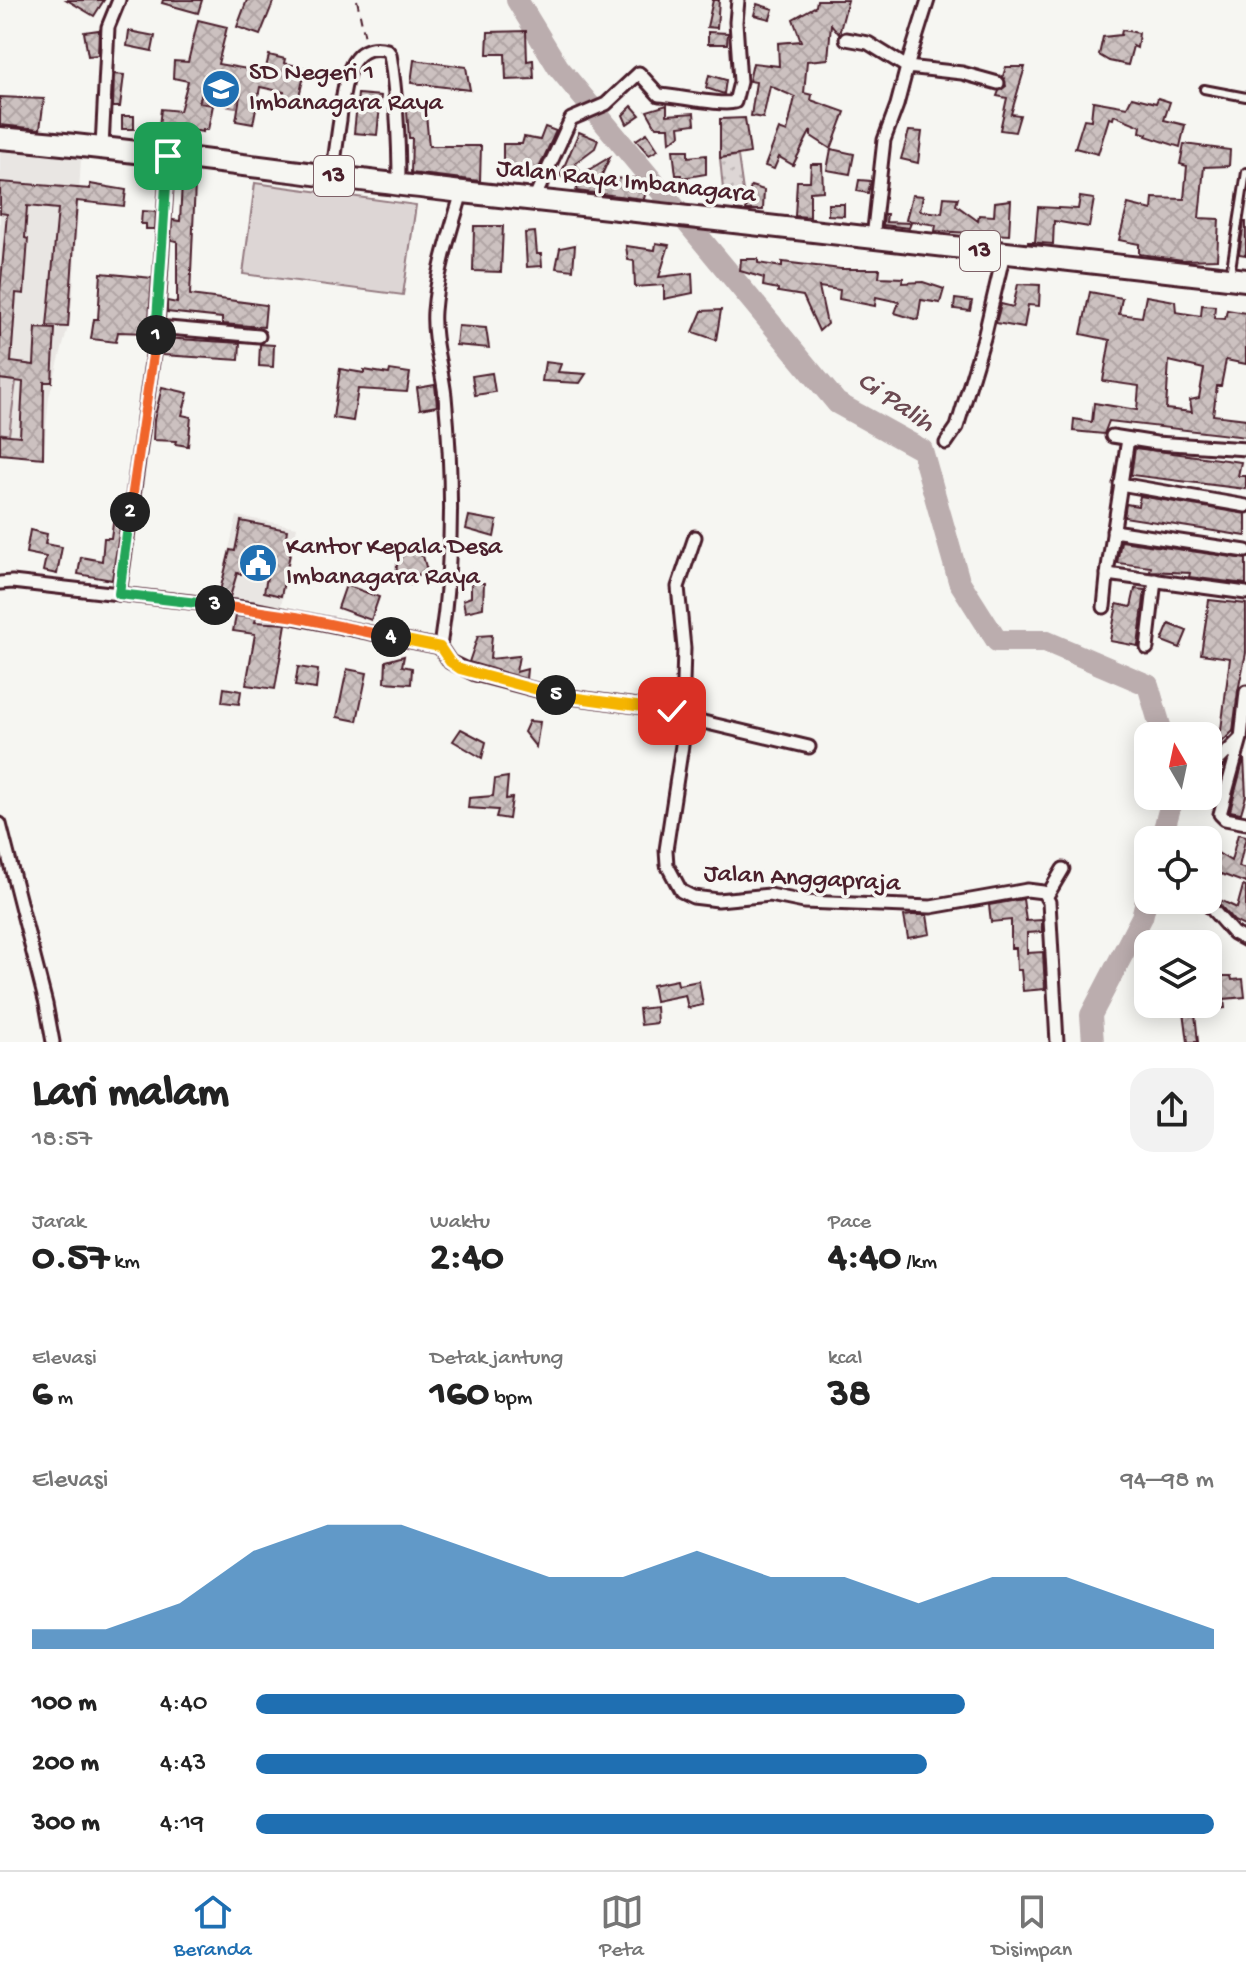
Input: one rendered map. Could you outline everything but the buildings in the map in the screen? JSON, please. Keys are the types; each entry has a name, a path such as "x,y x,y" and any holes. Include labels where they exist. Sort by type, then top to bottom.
{"highway":[{"name":"Jalan Raya Imbanagara","path":"0,138 102,147 462,192 1238,279"}],"street":[{"path":"102,147 108,27 119,0"},
{"path":"534,199 567,123 583,112 600,107 639,73 659,95 727,104 735,102 740,82 736,22 738,0"},
{"path":"873,238 884,140 928,0"},
{"path":"846,39 868,43 907,67 976,76 998,83"},
{"path":"332,176 345,78 359,54 367,49 381,48 390,54 399,122 399,184"},
{"path":"119,594 157,327 168,156"},
{"path":"462,192 434,311 449,449 448,587 440,647 450,662 475,674 556,695 666,710 682,717 809,747"},
{"path":"946,443 957,427 984,338 1004,253"},
{"path":"157,327 259,336"},
{"path":"1112,436 1246,449"},
{"path":"1104,607 1128,439"},
{"path":"1120,484 1246,506"},
{"path":"1113,531 1246,551"},
{"name":"Jalan Anggapraja","path":"695,537 678,587 684,648 684,732 666,850 672,879 681,891 693,897 718,900 770,895 804,902 917,907 1027,890 1047,896"},
{"path":"1107,574 1246,593"},
{"path":"1147,648 1155,580"},
{"path":"0,583 253,609 440,647"},
{"path":"1246,692 1241,738 1220,814 1225,819 1246,823"},
{"path":"1222,758 1241,738"},
{"path":"1222,784 1227,786"},
{"path":"0,824 53,1042"},
{"path":"1057,1042 1047,896 1063,869"},
{"path":"1216,914 1233,933 1246,940"}],"lane":[{"path":"1204,89 1246,97"},
{"path":"1238,279 1246,172"}],"path":[{"path":"357,0 367,49"}],"shaded area":[{"path":"204,85 239,91 236,107 201,101"},
{"path":"0,149 81,159 73,294 68,327 49,397 43,458 0,454"},
{"path":"738,156 744,198 724,200 720,158"},
{"path":"255,183 416,205 403,295 243,274"},
{"path":"0,379 16,381 9,435 0,433"},
{"name":"Kantor Kepala Desa Imbanagara Raya","path":"237,516 297,527 281,606 217,598"}],"waterway":[{"name":"Ci Palih","path":"517,0 558,67 837,403 922,450 959,581 997,641 1045,641 1148,685 1159,722"},
{"name":"Ci Palih","path":"1165,826 1169,810"},
{"name":"Ci Palih","path":"1093,1042 1091,1015 1143,914"}],"place":[{"name":"SD Negeri 1 Imbanagara Raya","path":"221,89"},
{"name":"Kantor Kepala Desa Imbanagara Raya","path":"258,563"}],"route":[{"path":"168,156 157,327 119,594 253,609 440,647 450,662 475,674 556,695 672,711"}]}
